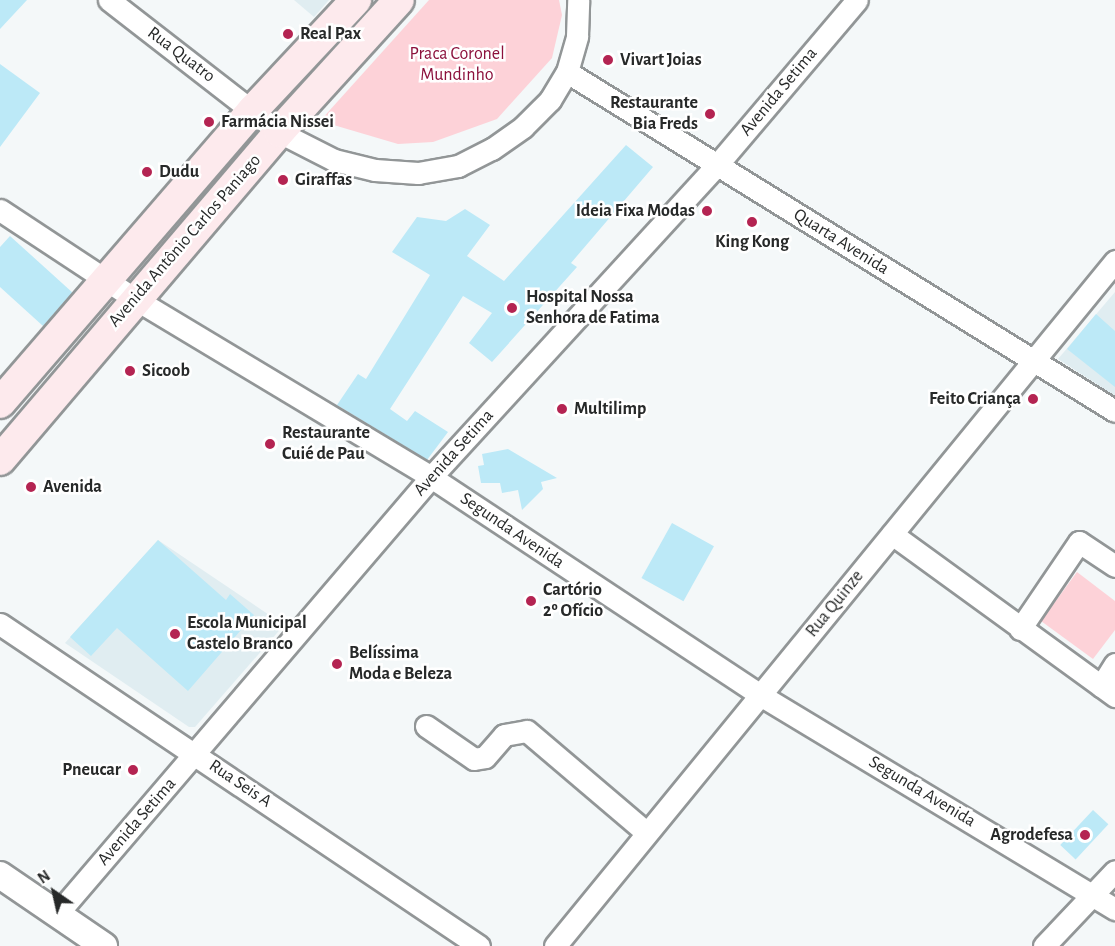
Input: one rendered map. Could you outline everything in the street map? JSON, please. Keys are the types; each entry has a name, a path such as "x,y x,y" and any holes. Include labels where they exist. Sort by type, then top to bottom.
{"main road":[{"name":"Avenida Antônio Carlos Paniago","path":"0,403 253,110 356,0"},
{"name":"Avenida Antônio Carlos Paniago","path":"0,460 59,387 279,132 399,0"},
{"path":"32,366 59,387"}],"street":[{"name":"Rua Quatro","path":"109,0 279,132 334,160 375,170 418,173 458,166 523,127 550,100 567,72 578,36 578,0"},
{"name":"Avenida Setima","path":"58,913 431,477 717,165 857,0"},
{"name":"Quarta Avenida","path":"567,72 1115,411"},
{"name":"Segunda Avenida","path":"0,210 135,299 431,477 760,695 1115,909"},
{"name":"Rua Quinze","path":"555,946 1115,261"},
{"path":"892,534 1108,691 1115,664"},
{"path":"1020,629 1079,542 1115,566"},
{"name":"Rua Seis A","path":"0,624 479,946"},
{"path":"426,726 474,759 485,757 504,735 527,731 647,832"},
{"path":"1044,946 1115,871"},
{"path":"0,876 104,946"}],"shaded area":[{"path":"294,0 329,0 314,17"},
{"path":"1115,292 1115,396 1058,359"},
{"name":"Escola Municipal Castelo Branco","path":"158,540 284,625 195,727 189,727 65,643"}],"green space":[{"name":"Praca Coronel Mundinho","path":"429,0 559,0 562,15 552,58 497,119 433,142 398,144 320,121"},
{"path":"1077,572 1115,601 1115,630 1093,659 1041,621"}],"building":[{"path":"0,0 27,0 0,29"},
{"path":"0,64 40,93 0,147"},
{"name":"Hospital Nossa Senhora de Fatima","path":"626,145 653,167 571,263 577,267 492,362 469,343 492,313 463,296 390,409 407,421 415,411 448,432 427,460 337,405 358,374 366,379 430,275 392,252 417,217 446,221 465,209 490,225 467,256 504,281"},
{"path":"10,236 73,293 43,326 0,287 0,247"},
{"path":"1096,314 1115,331 1115,387 1067,349"},
{"path":"508,449 557,478 541,482 543,489 522,510 518,490 502,493 500,483 481,483 478,466 484,465 482,454"},
{"path":"672,523 714,546 683,601 641,578"},
{"name":"Escola Municipal Castelo Branco","path":"158,540 226,600 230,594 254,615 188,691 117,628 91,656 70,637"},
{"name":"Agrodefesa","path":"1093,810 1108,824 1076,859 1060,845"}],"place":[{"name":"Real Pax","path":"288,34"},
{"name":"Vivart Joias","path":"608,60"},
{"name":"Restaurante Bia Freds","path":"710,114"},
{"name":"Farmácia Nissei","path":"209,122"},
{"name":"Dudu","path":"147,172"},
{"name":"Giraffas","path":"283,180"},
{"name":"Ideia Fixa Modas","path":"707,211"},
{"name":"King Kong","path":"752,222"},
{"name":"Hospital Nossa Senhora de Fatima","path":"512,308"},
{"name":"Sicoob","path":"130,371"},
{"name":"Feito Criança","path":"1033,399"},
{"name":"Multilimp","path":"562,409"},
{"name":"Restaurante Cuié de Pau","path":"270,444"},
{"name":"Avenida","path":"31,487"},
{"name":"Cartório 2º Ofício","path":"531,601"},
{"name":"Escola Municipal Castelo Branco","path":"175,634"},
{"name":"Belíssima Moda e Beleza","path":"337,664"},
{"name":"Pneucar","path":"133,770"},
{"name":"Agrodefesa","path":"1085,835"}]}
